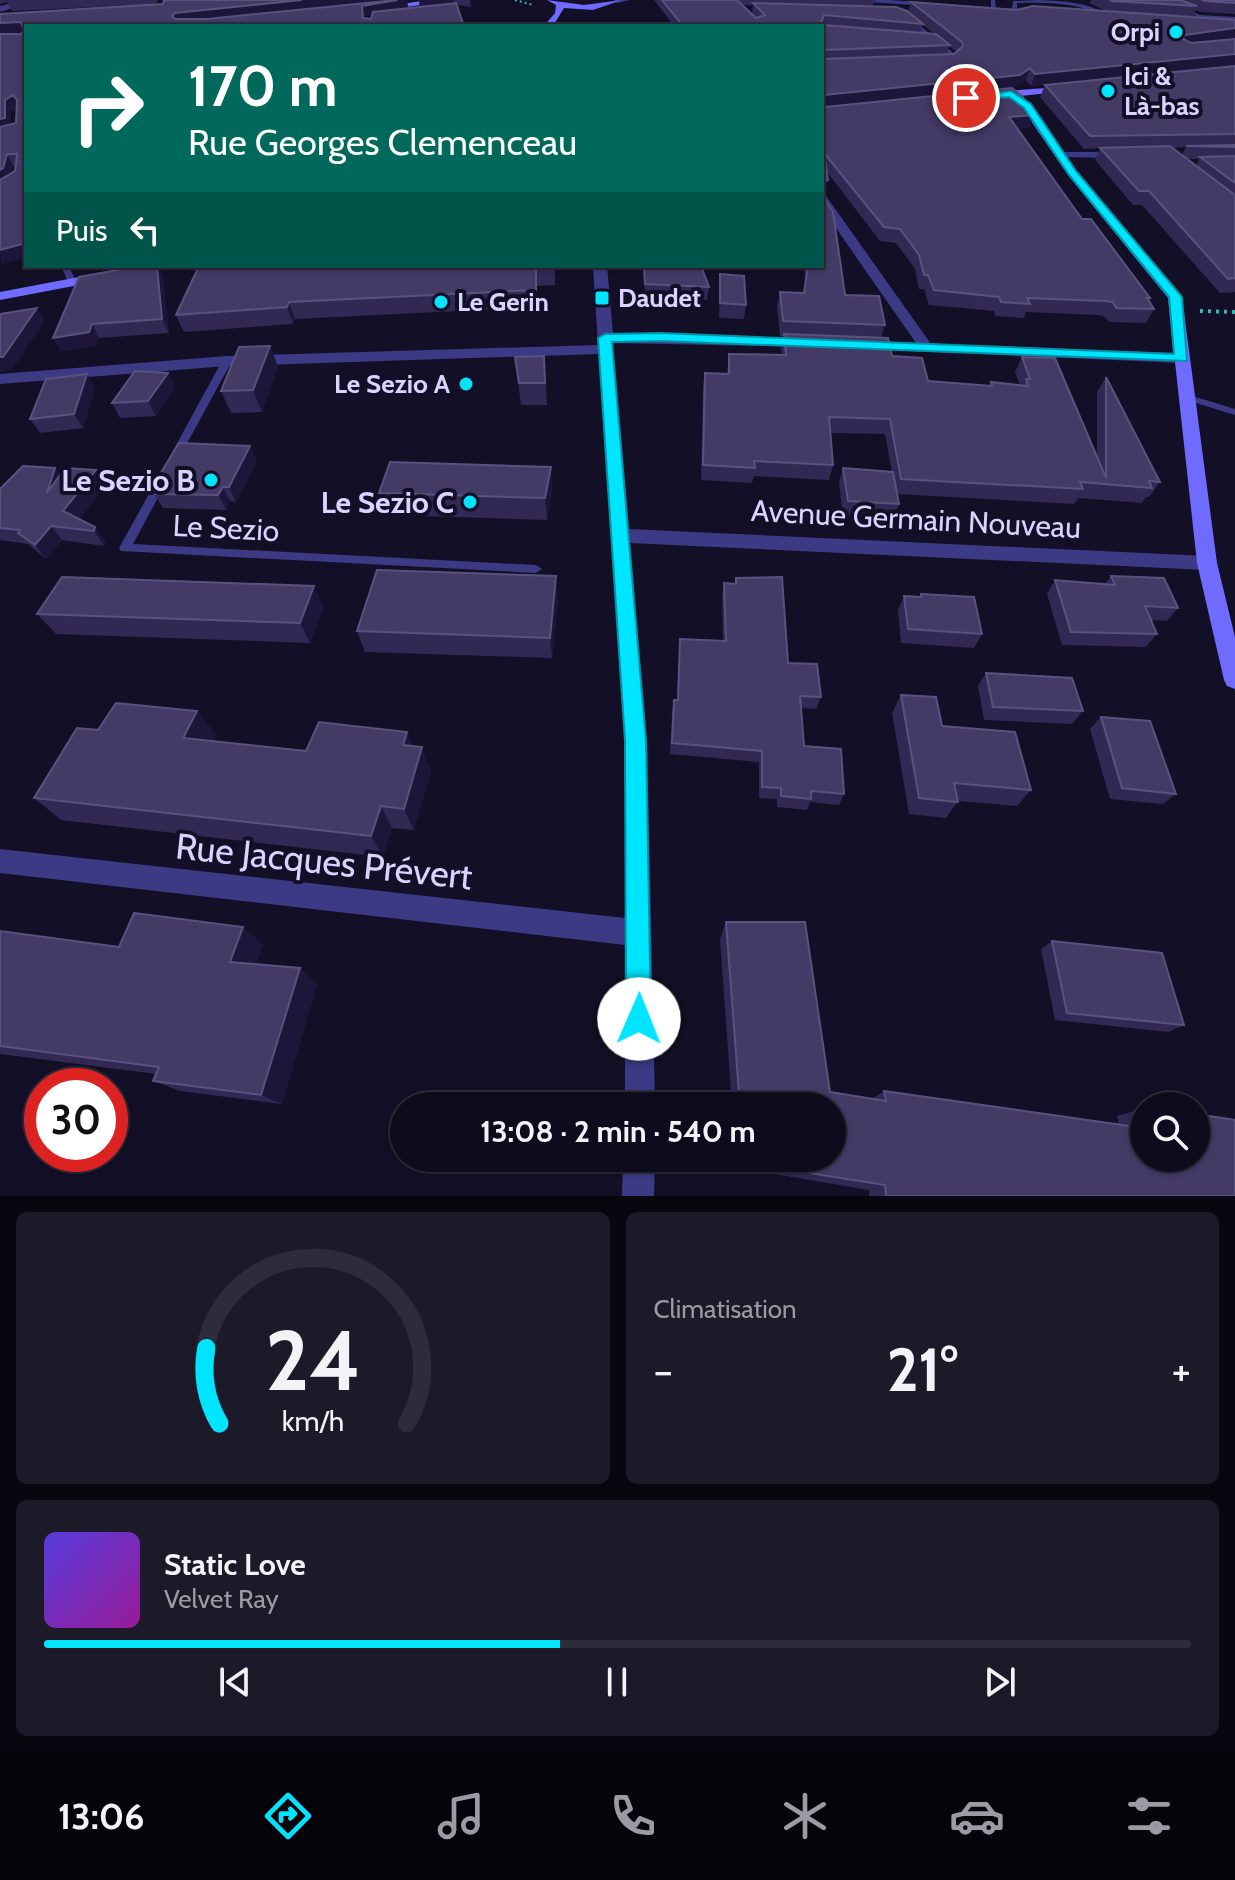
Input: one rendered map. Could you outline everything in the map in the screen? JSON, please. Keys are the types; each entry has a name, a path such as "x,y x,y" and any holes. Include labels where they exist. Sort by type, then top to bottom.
{"street":[{"path":"0,7 10,0"},
{"path":"0,7 35,0"},
{"path":"372,8 392,3 415,8 454,0"},
{"path":"539,0 590,8"},
{"path":"571,18 590,8 626,0"},
{"path":"844,0 994,4 1015,9 1120,17"},
{"path":"550,24 559,13 555,2"},
{"path":"0,18 18,17"},
{"path":"1190,22 1201,20 1235,26"},
{"path":"1083,87 1004,94 1027,106 1061,155 1175,297 1179,310 1186,397 1207,563 1235,680"},
{"path":"1061,155 1136,154"},
{"path":"824,202 927,349"},
{"path":"0,296 149,268"},
{"path":"600,268 636,741 640,1092"},
{"path":"0,379 227,361 605,344 661,337 1182,358"},
{"name":"Avenue Germain Nouveau","path":"622,536 1207,563"},
{"name":"Rue Jacques Prévert","path":"0,861 640,933"},
{"path":"638,1196 639,1172"}],"lane":[{"path":"1155,0 1201,20 1235,19"},
{"path":"908,18 954,56 951,61 935,62"},
{"path":"922,40 937,41"},
{"path":"66,268 73,284"},
{"name":"Le Sezio","path":"227,361 125,548 536,569"},
{"path":"1186,397 1235,412"}],"path":[{"path":"1179,310 1235,312"}],"building":[{"path":"164,0 302,0 175,13 172,16 175,19 207,19 397,0 362,6 363,18 371,19 373,12 456,3 463,24 24,24 24,31 21,22 0,23 0,14 163,4"},
{"path":"662,0 737,0 756,18 765,15 753,3 896,7 907,11 923,24 824,15 823,24 681,24"},
{"path":"1180,0 1197,6 1112,1"},
{"path":"1202,0 1235,0 1235,3 1206,1"},
{"path":"911,2 1016,10 1033,6 1235,20 1235,28 1182,38 1191,43 1235,39 1235,54 1035,74 1030,68 1020,75 824,95 824,59 954,54 963,46 962,42"},
{"path":"824,25 936,34 950,45 824,50"},
{"path":"24,31 24,244 0,250 0,180 15,171 17,154 7,154 0,170 0,127 16,123 17,100 13,95 5,100 5,118 0,119 0,34 21,34"},
{"path":"1235,66 1235,134 1090,136 1045,85"},
{"path":"1012,88 1022,96 1035,115 1009,117 1082,219 1091,219 1150,298 1147,298 1154,309 1116,308 1113,302 1105,301 1027,298 1030,304 1001,302 999,297 934,290 928,275 924,275 919,255 900,229 884,227 824,153 824,105 825,107"},
{"path":"1235,145 1235,147 1186,146"},
{"path":"1170,146 1235,195 1235,278 1228,279 1149,191 1139,191 1100,148"},
{"path":"824,153 828,180 824,181"},
{"path":"1235,156 1235,183 1200,157"},
{"path":"824,198 833,212 845,295 879,296 885,325 783,321 780,292 804,293 808,268 824,268"},
{"path":"157,268 162,319 92,324 89,332 53,338 79,277 118,270"},
{"path":"198,268 554,268 536,269 536,290 289,302 287,307 176,315"},
{"path":"644,268 702,268 709,287 645,284"},
{"path":"720,274 744,276 746,305 720,303"},
{"path":"37,308 3,357 0,357 0,314"},
{"path":"784,334 888,338 892,356 922,358 928,381 1028,386 1026,379 1030,379 1022,357 1055,358 1106,478 1106,377 1160,482 1149,481 1152,488 1080,482 1083,489 901,479 890,419 829,417 833,465 754,461 755,468 703,465 705,373 729,374 729,354 786,355"},
{"path":"270,346 253,390 221,391 239,347"},
{"path":"544,356 545,383 519,383 515,357"},
{"path":"135,371 168,373 148,401 112,403"},
{"path":"87,374 74,414 30,419 46,379"},
{"path":"179,443 250,446 229,487 223,487 218,495 155,494 157,489 151,489"},
{"path":"390,462 551,467 545,498 379,493"},
{"path":"23,466 55,468 47,493 65,468 96,470 63,511 95,527 94,531 51,526 35,545 18,533 20,530 0,528 0,489"},
{"path":"843,468 893,472 899,504 848,501"},
{"path":"377,570 556,576 550,638 357,631"},
{"path":"1111,576 1164,578 1178,608 1145,606 1157,634 1071,632 1055,580 1115,585"},
{"path":"62,577 314,586 300,623 37,614"},
{"path":"782,577 788,663 817,664 821,697 800,696 804,746 841,749 844,794 811,791 811,799 781,796 781,788 762,787 762,751 672,743 674,700 678,700 680,639 726,641 724,583 736,584 736,578"},
{"path":"921,594 974,597 982,634 908,629 904,596 921,597"},
{"path":"986,673 1072,678 1083,711 993,707"},
{"path":"901,695 936,697 942,726 1015,732 1031,790 954,783 958,802 919,798"},
{"path":"116,703 197,711 183,738 306,751 319,722 407,732 403,745 422,747 404,809 381,806 371,836 34,798 77,728 98,730"},
{"path":"1101,717 1150,721 1176,794 1122,788"},
{"path":"134,913 243,927 230,962 300,968 261,1095 153,1081 159,1067 0,1046 0,931 119,947"},
{"path":"726,922 805,922 830,1092 739,1092"},
{"path":"1052,941 1162,953 1184,1025 1067,1013"},
{"path":"884,1091 1130,1126 1130,1172 1210,1172 1210,1116 1235,1120 1235,1196 886,1196 885,1185 803,1172 846,1172 846,1095 886,1101"}],"place":[{"name":"Orpi","path":"1176,32"},
{"name":"Ici & Là-bas","path":"1108,91"},
{"name":"Daudet","path":"602,298"},
{"name":"Le Gerin","path":"441,302"},
{"name":"Le Sezio A","path":"466,384"},
{"name":"Le Sezio B","path":"211,480"},
{"name":"Le Sezio C","path":"470,502"}],"route":[{"path":"639,1019 636,741 605,338 661,337 1182,358 1179,310 1175,297 1072,173 1027,106 1011,94 966,98"}]}
